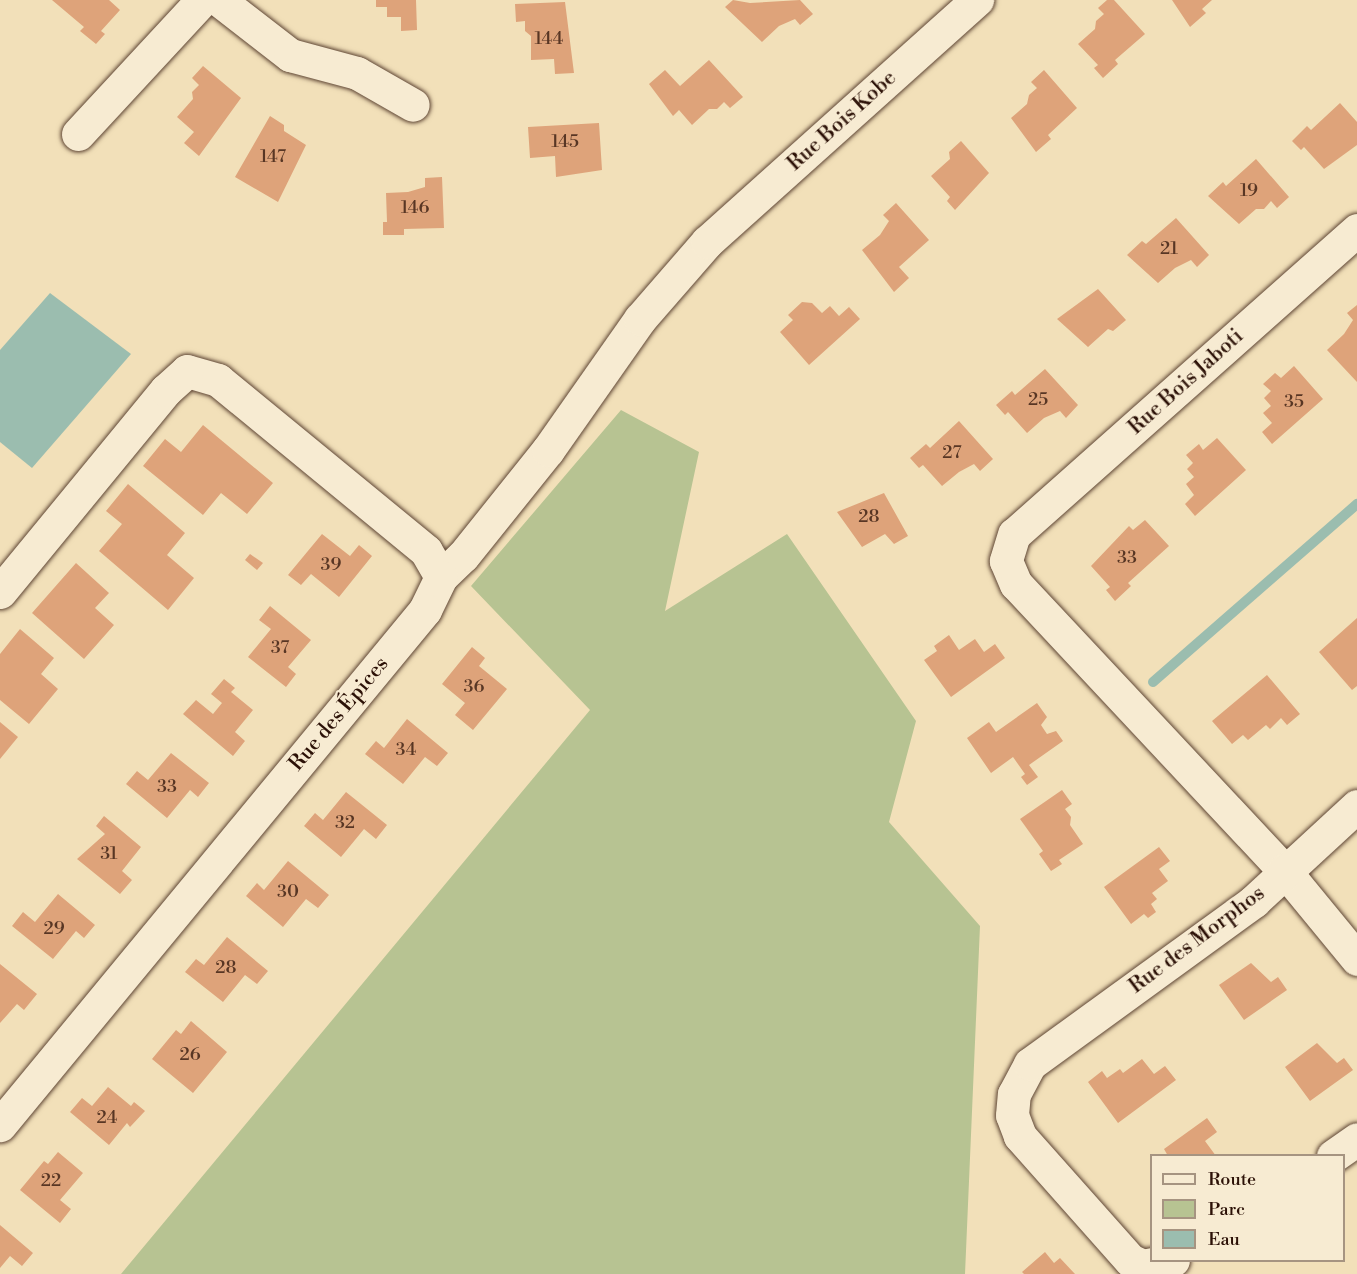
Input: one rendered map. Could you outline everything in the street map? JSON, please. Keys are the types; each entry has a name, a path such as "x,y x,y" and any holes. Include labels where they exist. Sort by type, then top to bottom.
{"street":[{"path":"78,134 202,0"},
{"path":"219,0 290,55 357,73 413,105"},
{"name":"Rue Bois Kobe","path":"441,577 548,450 640,320 707,242 977,0"},
{"name":"Rue Bois Jaboti","path":"1284,870 1016,584 1006,561 1014,534 1357,230"},
{"path":"0,592 166,390 187,371 218,380 426,551 441,577"},
{"name":"Rue des Épices","path":"0,1125 425,610 441,577"},
{"name":"Rue des Morphos","path":"1163,1262 1143,1266 1130,1260 1020,1136 1011,1104 1020,1078 1030,1064 1254,901 1284,870 1357,806"},
{"path":"1284,870 1357,959"},
{"path":"1334,1154 1357,1139"}],"green space":[{"path":"621,410 699,452 665,611 787,534 916,721 889,822 980,926 965,1274 121,1274 590,710 471,586"}],"water":[{"path":"50,293 131,354 32,468 0,442 0,350"}],"building":[{"path":"52,0 109,0 120,10 101,31 105,34 96,44 80,31 84,27"},
{"path":"376,0 416,0 417,30 401,31 401,17 387,17 387,7 376,7"},
{"path":"733,0 750,3 800,0 813,14 800,25 795,19 779,26 762,42 725,7"},
{"path":"1107,0 1114,0 1145,34 1115,60 1118,64 1103,78 1094,68 1098,65 1078,44 1095,29 1096,21 1104,14 1098,8"},
{"path":"1172,0 1212,0 1202,9 1206,13 1190,27"},
{"path":"565,2 574,73 555,74 554,59 531,60 531,36 525,31 525,21 516,22 515,4"},
{"path":"709,60 743,97 730,108 724,102 717,109 709,109 692,125 679,110 673,116 649,84 665,70 680,86"},
{"path":"203,66 241,98 199,156 184,143 194,132 177,117 193,99 192,92 199,85 192,78"},
{"path":"1044,70 1077,108 1048,135 1051,139 1036,152 1011,118 1027,104 1029,95 1037,88 1031,82"},
{"path":"1340,103 1357,122 1357,145 1324,169 1304,147 1301,150 1292,141 1307,126 1311,130"},
{"path":"270,116 284,125 284,131 306,145 278,202 235,177"},
{"path":"599,123 602,170 556,177 555,156 530,158 528,127"},
{"path":"961,141 989,173 955,210 947,201 950,197 931,176 950,159 949,152"},
{"path":"1256,159 1289,197 1277,208 1271,201 1264,209 1256,209 1239,224 1208,196 1223,182 1226,186"},
{"path":"442,177 444,228 404,229 404,235 383,235 383,222 387,222 386,193 408,192 425,187 425,178"},
{"path":"896,203 929,240 899,267 909,278 894,292 862,250 880,235 889,221 883,215"},
{"path":"1176,218 1209,255 1197,267 1191,260 1175,268 1158,283 1127,255 1142,241 1146,244"},
{"path":"1098,289 1126,320 1113,331 1108,329 1088,347 1057,319"},
{"path":"802,302 812,303 822,313 830,306 839,316 849,307 860,319 809,365 780,332 793,320 788,315"},
{"path":"1357,305 1357,382 1327,350 1344,334 1353,320 1347,313"},
{"path":"1294,366 1323,399 1272,444 1262,432 1272,423 1263,413 1271,406 1264,398 1271,391 1263,384 1275,373 1281,378"},
{"path":"1045,369 1078,405 1066,418 1060,411 1044,418 1027,433 1008,412 1005,415 996,405 1012,391 1015,395"},
{"path":"959,421 993,459 980,471 974,464 959,472 942,486 923,465 919,468 910,458 926,444 930,448"},
{"path":"203,425 273,483 247,514 221,493 203,515 143,466 165,439 181,452"},
{"path":"1217,438 1246,470 1195,516 1185,504 1194,495 1186,484 1194,477 1187,469 1193,463 1186,455 1199,444 1203,450"},
{"path":"128,484 185,533 167,555 194,578 168,610 99,551 122,524 106,511"},
{"path":"884,493 908,536 894,544 885,534 862,547 837,512"},
{"path":"1145,520 1169,546 1128,583 1131,586 1115,601 1106,590 1110,587 1091,566 1129,526 1133,530"},
{"path":"322,534 350,556 359,545 372,556 339,597 311,574 301,585 288,575"},
{"path":"250,554 263,563 257,570 245,560"},
{"path":"76,563 109,593 95,608 114,625 84,659 32,613"},
{"path":"270,606 311,640 288,667 296,674 286,687 248,657 271,629 259,620"},
{"path":"1357,618 1357,686 1352,690 1319,652"},
{"path":"20,629 54,658 41,674 58,689 29,724 0,700 0,654"},
{"path":"949,635 959,650 975,639 984,652 995,644 1005,658 951,697 924,660 937,651 934,646"},
{"path":"472,647 485,658 479,666 507,689 473,730 455,715 465,703 442,684"},
{"path":"1267,675 1300,714 1287,725 1281,718 1270,729 1266,725 1248,740 1243,735 1232,744 1212,721"},
{"path":"224,679 235,688 231,692 253,710 235,732 245,741 233,756 183,714 196,700 213,714 222,703 211,694"},
{"path":"1037,703 1047,717 1041,725 1047,734 1056,731 1063,741 1029,765 1038,777 1027,785 1021,777 1025,774 1013,757 991,773 967,738 989,722 996,732"},
{"path":"407,719 448,753 437,766 425,757 403,784 365,754 376,741 384,748"},
{"path":"0,722 18,737 0,759"},
{"path":"171,753 209,783 198,797 190,790 167,818 126,784 137,771 148,780"},
{"path":"1062,790 1072,804 1065,809 1071,817 1070,825 1083,844 1059,860 1062,864 1051,871 1039,854 1043,851 1020,819"},
{"path":"346,792 387,825 376,839 364,829 341,857 304,826 315,813 323,820"},
{"path":"104,816 141,847 122,871 132,880 120,894 77,859 105,834 96,826"},
{"path":"1159,847 1170,861 1159,869 1168,881 1152,893 1157,899 1151,904 1156,912 1148,918 1144,914 1131,924 1104,887"},
{"path":"288,861 329,895 318,908 306,899 283,927 246,896 257,883 264,890"},
{"path":"58,894 95,925 84,938 76,931 53,959 12,926 23,912 35,922"},
{"path":"227,937 268,971 257,984 245,975 223,1002 185,972 196,959 204,965"},
{"path":"1251,963 1271,982 1278,977 1287,990 1244,1020 1219,985"},
{"path":"0,964 37,994 24,1010 17,1004 0,1023"},
{"path":"191,1021 227,1052 193,1093 152,1059 176,1030 181,1034"},
{"path":"1317,1043 1337,1063 1344,1058 1353,1070 1310,1101 1285,1067"},
{"path":"1142,1059 1154,1074 1165,1066 1176,1080 1118,1123 1088,1082 1102,1071 1107,1078 1120,1069 1123,1073"},
{"path":"108,1087 131,1106 134,1102 145,1111 130,1127 127,1123 109,1145 70,1112 82,1098 92,1106"},
{"path":"1207,1118 1217,1132 1205,1141 1215,1154 1167,1154 1164,1149"},
{"path":"58,1152 83,1173 60,1200 71,1209 60,1223 20,1190 44,1161 48,1164"},
{"path":"0,1225 33,1253 22,1266 10,1256 0,1268"},
{"path":"1045,1252 1054,1263 1060,1258 1075,1274 1024,1274 1022,1272"}],"waterway":[{"path":"1153,682 1357,504"}]}
